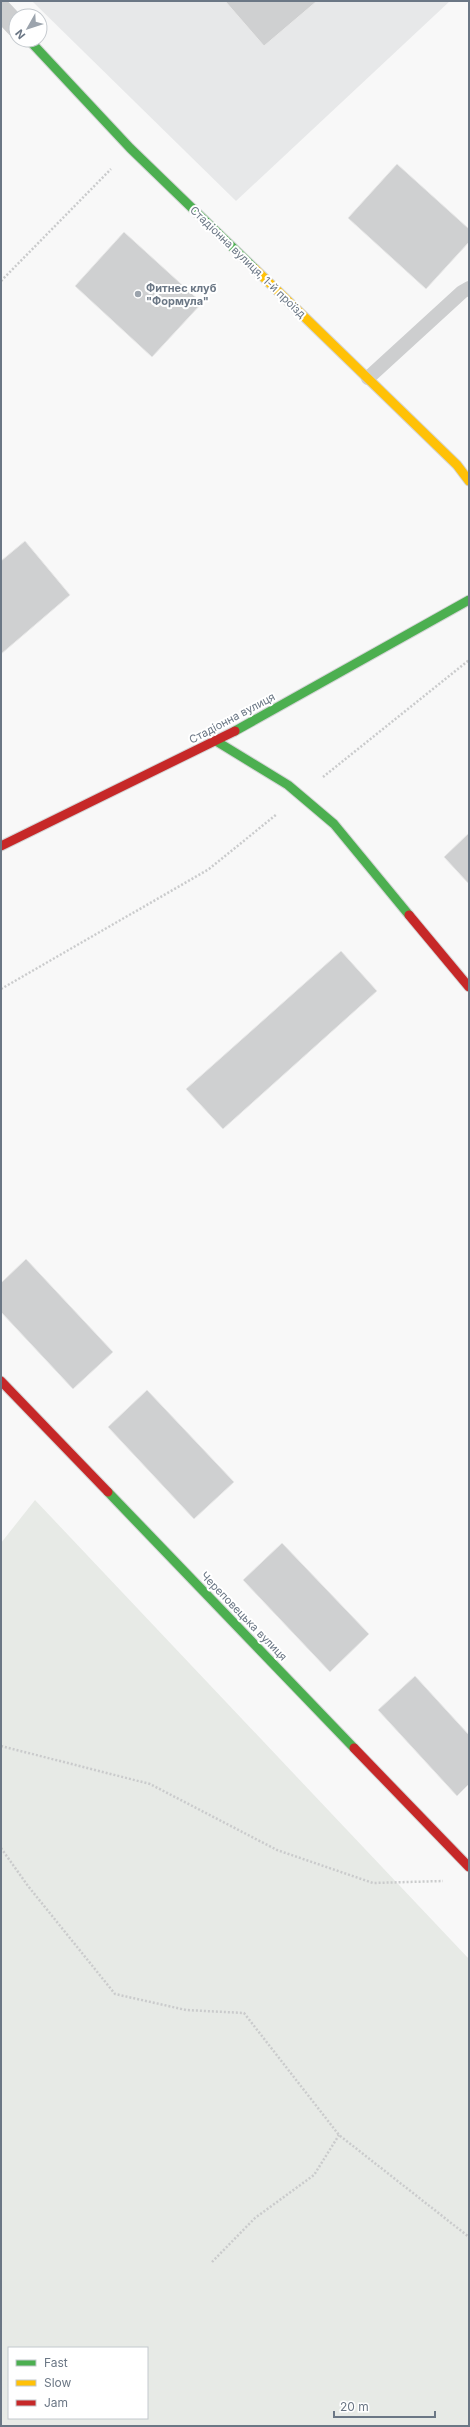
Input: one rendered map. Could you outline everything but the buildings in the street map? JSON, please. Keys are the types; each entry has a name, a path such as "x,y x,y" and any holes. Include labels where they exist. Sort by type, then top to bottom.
{"street":[{"path":"1,10 8,17"},
{"name":"Стадіонна вулиця, 1-й проїзд","path":"36,48 130,148 457,464 469,481"},
{"name":"Стадіонна вулиця","path":"1,846 216,741 469,600"},
{"path":"216,741 288,785 334,824 469,987"},
{"name":"Череповецька вулиця","path":"1,1381 469,1867"}],"lane":[{"path":"368,378 462,292 469,288"}],"path":[{"path":"1,281 130,148"},
{"path":"320,780 469,660"},
{"path":"1,989 209,869 283,809"},
{"path":"1,1746 150,1784 277,1850 373,1883 447,1881"},
{"path":"1,1848 28,1886 115,1994 186,2010 244,2013 339,2135 469,2237"},
{"path":"212,2262 255,2218 314,2175 339,2135"}],"shaded area":[{"path":"32,1 450,1 236,201 48,17 48,8 39,8"},
{"path":"35,1500 469,1959 469,2426 1,2426 1,1543"}],"traffic: fast":[{"path":"36,48 130,148 255,269"},
{"path":"235,731 469,600"},
{"path":"216,741 288,785 334,824 409,915"},
{"path":"108,1492 354,1748"}],"traffic: slow":[{"path":"255,269 457,465 469,481"}],"traffic: jam":[{"path":"1,846 235,731"},
{"path":"409,915 469,987"},
{"path":"1,1381 108,1492"},
{"path":"354,1748 469,1867"}],"place":[{"name":"Фитнес клуб \"Формула\"","path":"138,294"}]}
